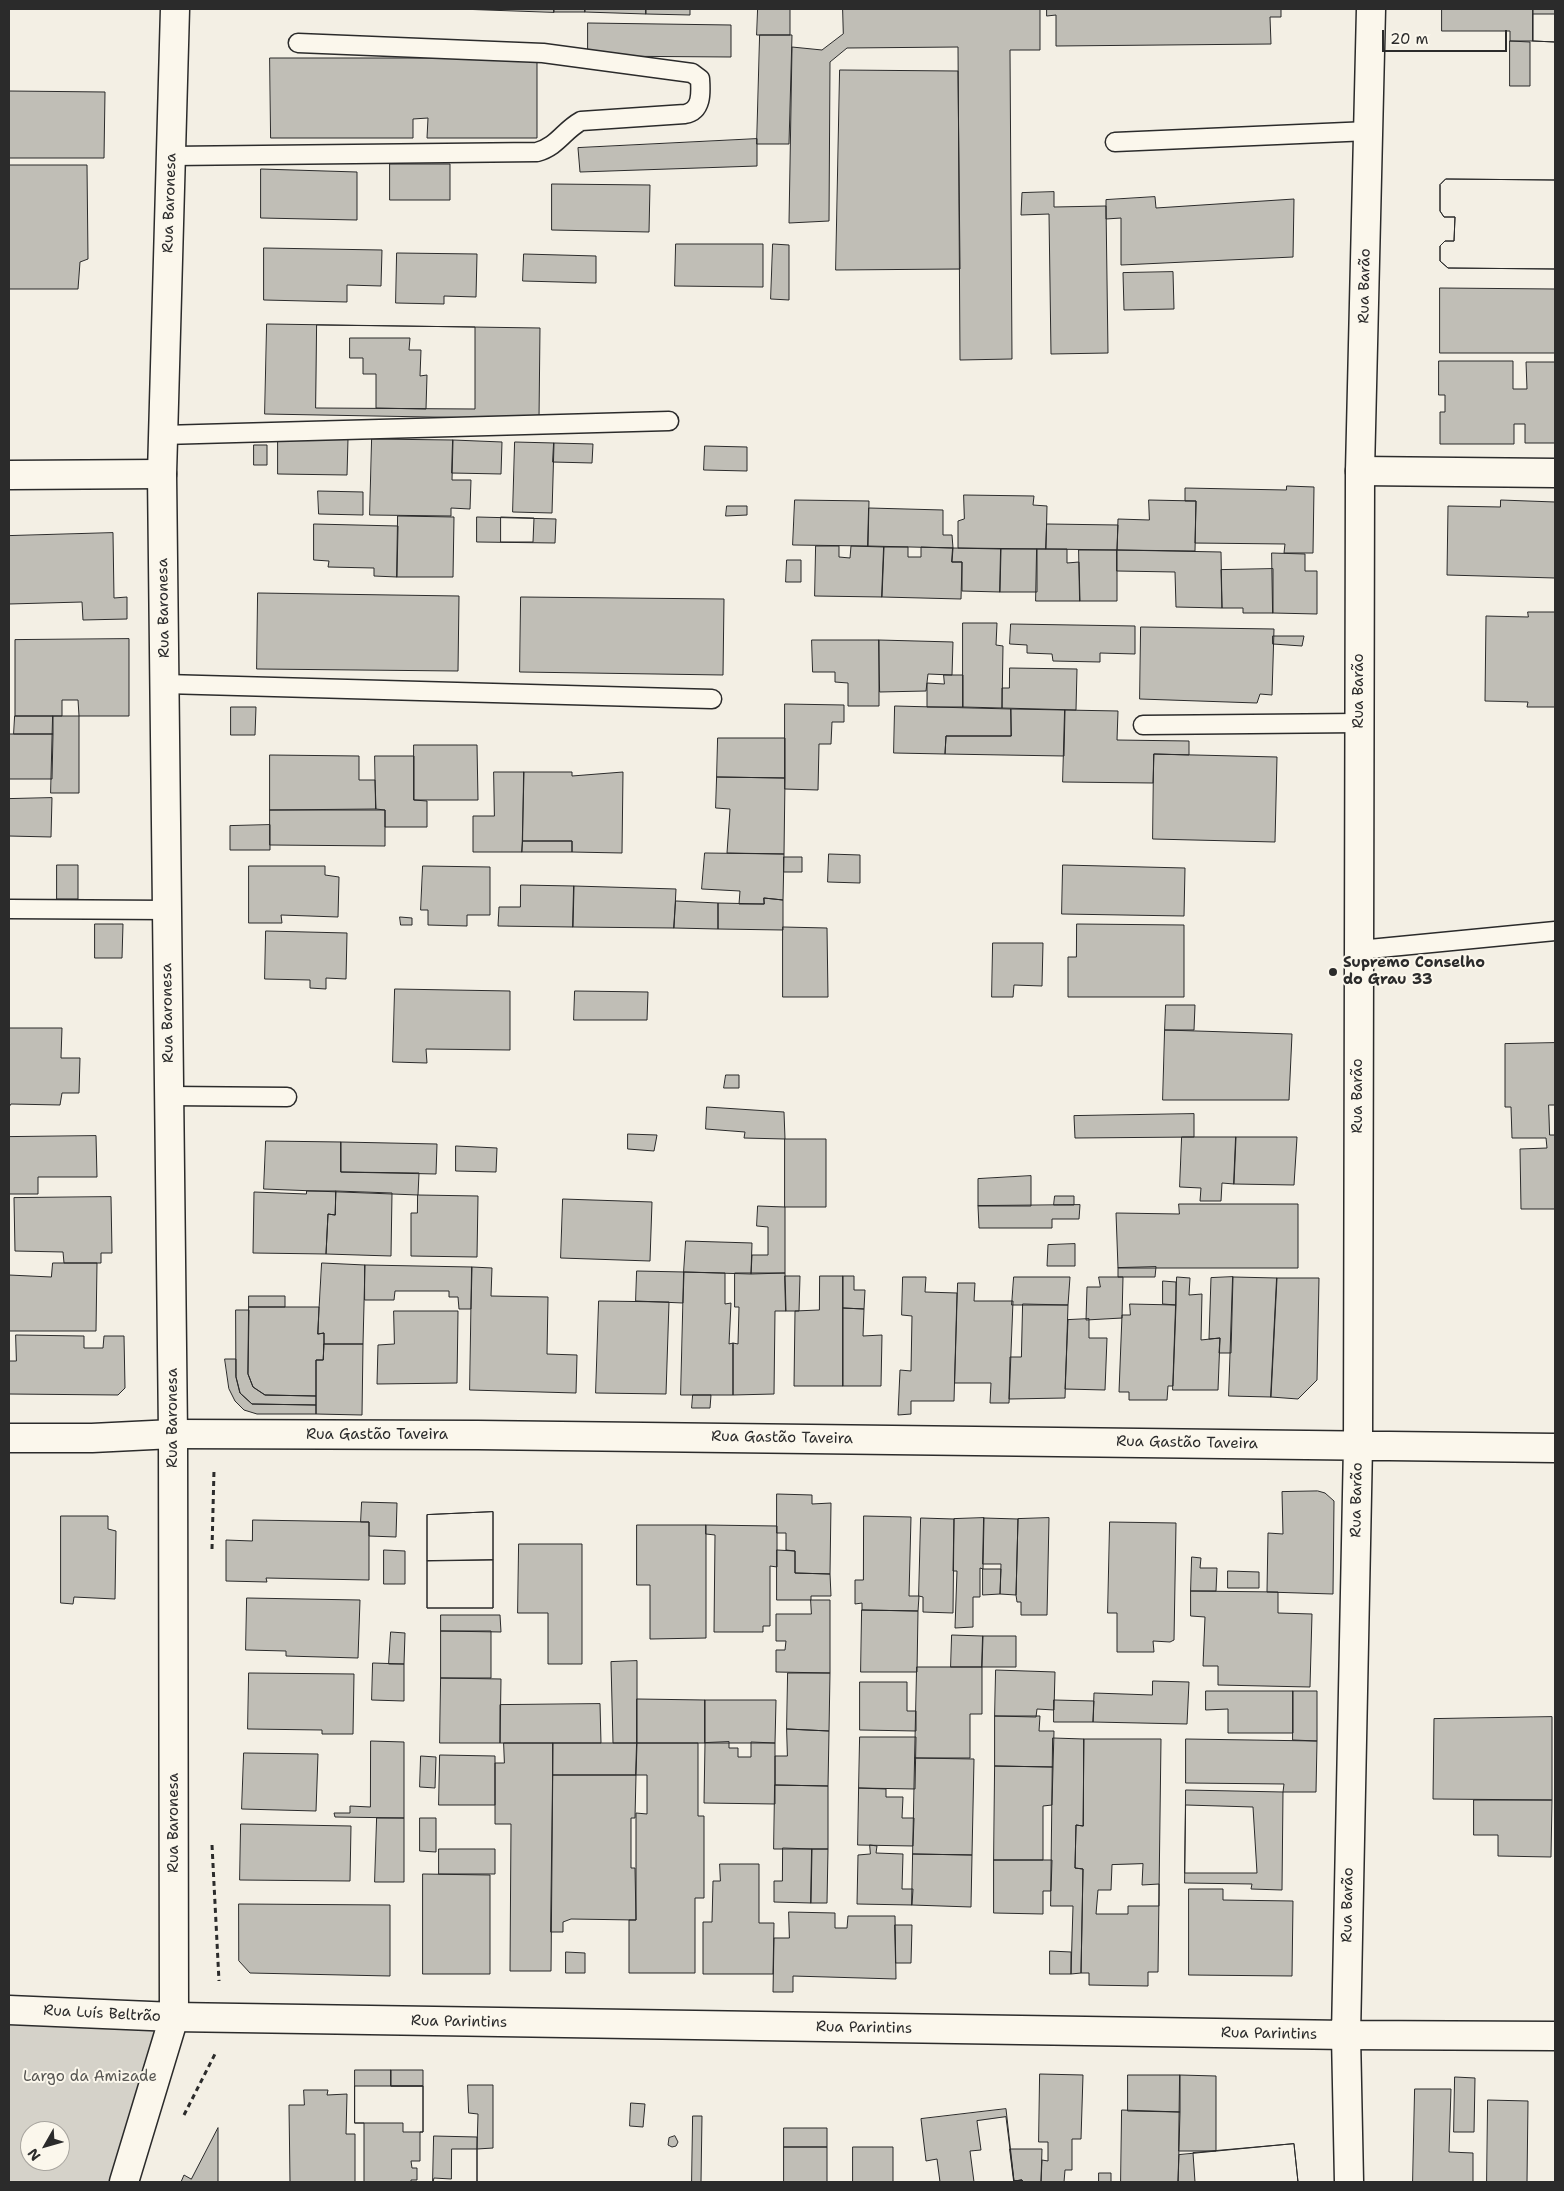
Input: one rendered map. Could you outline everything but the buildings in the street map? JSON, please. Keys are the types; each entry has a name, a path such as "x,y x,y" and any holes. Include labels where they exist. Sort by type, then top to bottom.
{"street":[{"name":"Rua Baronesa","path":"174,2018 174,1434 162,474 175,9"},
{"name":"Rua Barão","path":"1349,2182 1346,2035 1358,1445 1360,471 1371,9"},
{"path":"1360,471 1555,473"},
{"path":"9,475 162,474"},
{"name":"Rua Gastão Taveira","path":"9,1438 92,1438 174,1434 478,1435 1555,1448"},
{"name":"Rua Luís Beltrão","path":"9,2010 174,2018 124,2182"},
{"name":"Rua Parintins","path":"174,2018 1346,2035 1555,2036"}],"lane":[{"path":"171,156 537,152 551,147 581,120 685,114 693,112 698,105 700,79 692,73 543,53 298,43"},
{"path":"1115,142 1369,131"},
{"path":"163,435 669,421"},
{"path":"165,684 712,700"},
{"path":"1143,725 1359,722"},
{"path":"9,909 167,910"},
{"path":"1359,950 1555,931"},
{"path":"169,1096 287,1097"}],"path":[{"path":"212,1554 216,1435"},
{"path":"184,2116 214,2058 221,2018 212,1843"}],"green space":[{"name":"Largo da Amizade","path":"9,2010 174,2017 124,2182 9,2182"}],"place":[{"name":"Supremo Conselho do Grau 33","path":"1333,972"}]}
